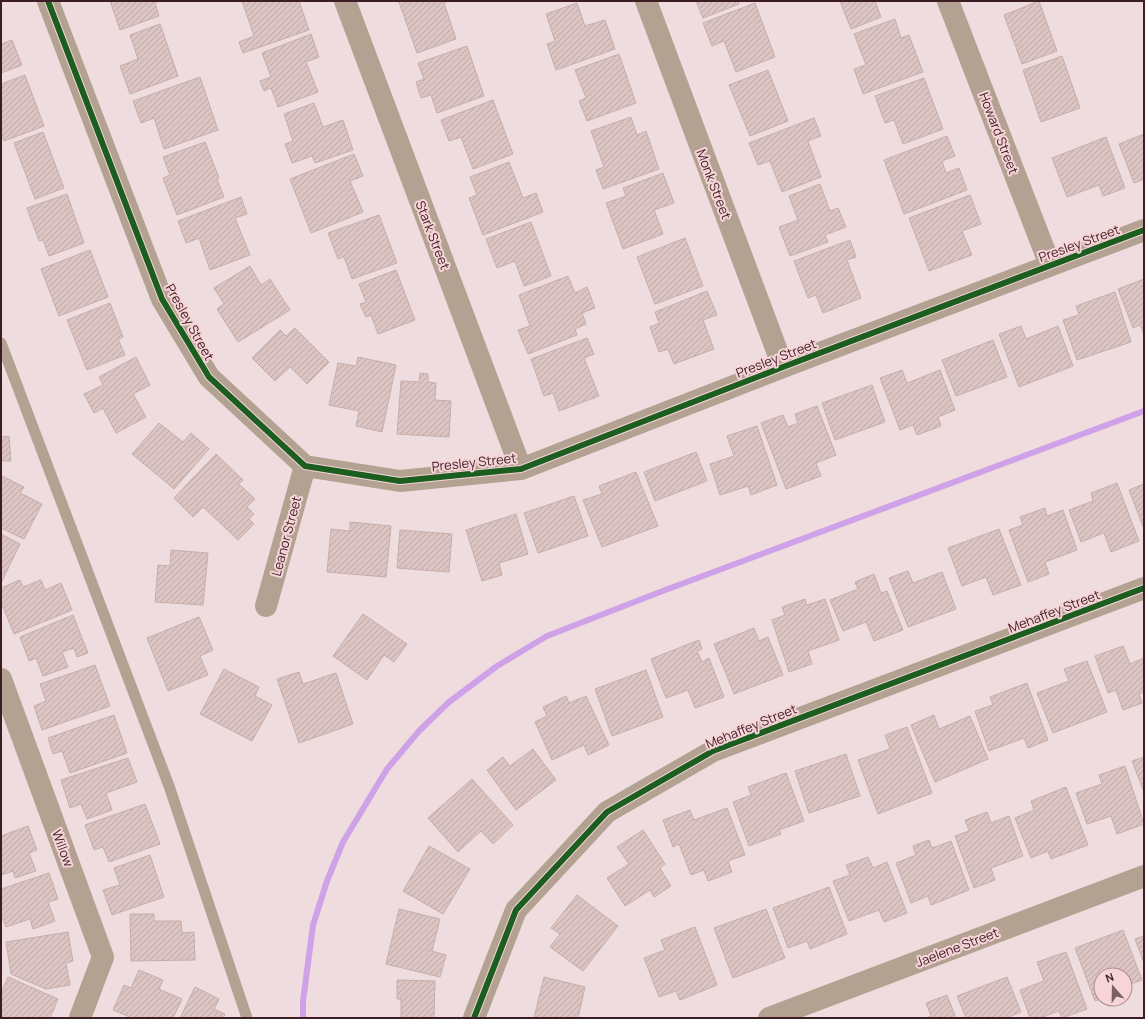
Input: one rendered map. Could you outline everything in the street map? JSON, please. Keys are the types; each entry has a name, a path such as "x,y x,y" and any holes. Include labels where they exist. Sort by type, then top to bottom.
{"street":[{"name":"Presley Street","path":"48,1 162,299 209,377 305,466 400,481 521,469 783,366 1144,230"},
{"name":"Stark Street","path":"345,1 521,469"},
{"name":"Monk Street","path":"646,1 783,366"},
{"name":"Howard Street","path":"948,1 1050,265"},
{"name":"Leanor Street","path":"266,606 305,466"},
{"name":"Mehaffey Street","path":"474,1018 516,910 607,812 713,751 1144,588"},
{"name":"Willow","path":"1,679 103,957 80,1018"},
{"name":"Jaelene Street","path":"769,1018 1144,876"}],"lane":[{"path":"1,344 169,786 247,1018"}],"building":[{"path":"110,1 159,1 155,3 159,16 120,30"},
{"path":"242,1 299,1 309,30 243,53 239,42 254,36"},
{"path":"448,1 444,3 456,39 417,53 399,2"},
{"path":"696,1 738,1 739,4 703,18"},
{"path":"840,1 875,1 881,17 851,29"},
{"path":"1039,1 1057,51 1022,64 1004,15"},
{"path":"577,3 585,26 605,20 615,49 556,70 547,44 555,41 546,14"},
{"path":"755,3 775,57 736,72 724,41 712,46 703,23"},
{"path":"895,19 901,38 909,35 923,72 863,94 854,69 866,65 854,34"},
{"path":"160,24 178,76 130,94 120,66 138,59 130,35"},
{"path":"311,34 319,57 306,62 318,92 278,107 271,88 264,91 260,81 271,77 262,53"},
{"path":"12,40 22,65 1,73 1,44"},
{"path":"467,46 484,96 437,113 431,95 421,98 416,82 424,79 418,63"},
{"path":"619,54 636,103 587,121 579,101 586,98 575,70"},
{"path":"1062,56 1080,108 1041,122 1023,70"},
{"path":"768,70 788,121 750,136 729,85"},
{"path":"25,75 44,126 4,141 1,134 1,84"},
{"path":"200,77 218,130 164,149 154,118 141,123 133,101"},
{"path":"924,78 943,129 903,144 894,120 885,123 875,96"},
{"path":"493,100 513,154 473,169 461,137 449,141 441,120"},
{"path":"314,103 323,127 343,120 353,150 315,163 312,156 292,163 285,144 293,141 284,114"},
{"path":"631,117 637,135 646,131 659,169 603,189 596,170 604,167 591,131"},
{"path":"814,118 821,136 808,141 821,177 782,192 770,161 758,165 749,143"},
{"path":"43,132 64,188 35,199 14,143"},
{"path":"1144,134 1144,179 1134,183 1119,144"},
{"path":"947,136 955,156 942,161 946,173 959,168 967,190 904,214 884,160"},
{"path":"1106,137 1125,188 1103,196 1099,185 1067,197 1052,158"},
{"path":"205,142 219,178 217,179 224,197 177,215 163,178 170,175 163,157"},
{"path":"354,154 363,176 350,181 363,212 311,233 290,179"},
{"path":"509,162 523,198 536,193 543,212 483,235 469,198 477,195 470,177"},
{"path":"663,173 674,203 654,210 663,234 623,249 606,203 626,196 623,188"},
{"path":"820,184 830,211 838,208 846,227 825,235 828,242 790,256 779,227 798,220 789,196"},
{"path":"67,194 84,243 49,256 43,240 39,241 27,208"},
{"path":"970,195 981,224 962,231 972,255 929,271 909,218"},
{"path":"241,197 247,214 235,218 250,255 210,270 199,238 186,243 178,221"},
{"path":"379,215 397,263 352,279 344,257 338,259 328,233"},
{"path":"531,222 551,276 524,286 515,261 497,268 486,239"},
{"path":"685,238 703,286 655,304 637,257"},
{"path":"850,240 856,257 847,260 861,298 823,313 816,295 808,298 794,261"},
{"path":"90,250 108,297 59,316 41,269"},
{"path":"250,266 261,285 270,279 290,310 238,342 217,309 224,304 214,288"},
{"path":"396,270 415,320 378,334 371,315 366,317 360,304 366,302 359,284"},
{"path":"568,276 575,293 587,287 595,308 582,313 586,324 575,329 577,335 528,354 518,330 530,326 519,295"},
{"path":"1144,279 1144,334 1140,325 1133,328 1118,289"},
{"path":"707,291 717,315 703,320 714,349 674,364 668,349 659,352 650,327 659,323 655,312"},
{"path":"1115,292 1131,342 1077,360 1063,320 1079,315 1076,306"},
{"path":"110,303 123,337 118,339 125,355 87,370 67,320"},
{"path":"1021,326 1026,339 1058,326 1073,366 1019,387 999,334"},
{"path":"295,328 329,362 307,384 290,367 275,381 252,358 280,330 286,336"},
{"path":"587,338 594,354 584,358 599,396 559,411 553,393 544,396 531,359"},
{"path":"993,340 1007,377 956,396 942,360"},
{"path":"136,357 150,385 133,394 146,417 116,433 103,408 94,413 84,394 103,385 99,377"},
{"path":"358,357 396,365 382,432 356,426 359,411 329,405 338,363 356,366"},
{"path":"902,370 907,383 940,370 955,410 938,417 941,426 917,435 913,425 900,430 880,378"},
{"path":"420,373 428,374 428,382 436,383 435,400 451,401 449,437 397,434 401,381 419,382"},
{"path":"872,385 885,422 835,440 822,403"},
{"path":"817,406 836,455 816,463 821,476 786,489 761,423 783,415 788,427 798,423 795,414"},
{"path":"159,423 183,442 191,433 209,449 174,489 132,454"},
{"path":"757,426 777,485 751,495 748,486 720,495 710,464 734,456 727,436"},
{"path":"9,436 11,461 1,461 1,437"},
{"path":"696,452 707,481 655,501 644,472"},
{"path":"216,454 243,480 239,484 255,499 247,507 254,514 249,519 254,524 238,540 203,507 193,517 174,498"},
{"path":"636,472 658,526 602,547 583,500 602,494 599,486"},
{"path":"2,476 24,487 20,493 42,504 24,539 1,528"},
{"path":"1117,483 1139,541 1111,552 1104,533 1081,542 1069,510 1093,501 1091,493"},
{"path":"1144,484 1144,529 1129,490"},
{"path":"574,496 588,536 538,553 524,513"},
{"path":"1045,508 1047,516 1063,510 1077,550 1045,562 1049,574 1028,582 1009,530 1023,525 1020,517"},
{"path":"516,514 528,554 499,563 502,575 482,581 466,530"},
{"path":"350,522 391,526 386,577 327,572 331,529 350,531"},
{"path":"999,529 1021,585 993,595 986,577 962,586 948,548"},
{"path":"400,530 452,534 449,572 397,568"},
{"path":"1,534 20,544 1,583"},
{"path":"171,550 208,553 203,605 155,602 158,565 170,566"},
{"path":"908,571 913,583 942,572 956,609 908,627 889,578"},
{"path":"874,574 881,593 887,591 903,630 874,641 866,622 843,631 830,600 858,589 855,582"},
{"path":"20,580 23,587 41,580 45,590 61,583 72,610 14,634 1,602 1,588"},
{"path":"805,599 807,605 825,599 839,640 808,651 812,664 789,672 772,620 785,615 782,607"},
{"path":"363,614 407,644 394,662 384,655 367,680 333,656"},
{"path":"73,615 88,653 77,657 74,648 62,652 68,667 43,676 36,658 29,661 20,637"},
{"path":"199,617 213,650 200,656 208,675 168,691 147,638"},
{"path":"754,628 759,641 768,637 783,675 734,694 714,644"},
{"path":"699,640 702,649 697,651 702,662 709,658 724,697 695,708 688,690 666,698 651,659"},
{"path":"1123,646 1130,664 1144,658 1144,692 1139,694 1142,703 1123,710 1116,690 1108,693 1095,656"},
{"path":"1087,661 1107,712 1053,733 1037,693 1069,681 1064,669"},
{"path":"95,665 110,706 42,730 34,706 46,701 40,684"},
{"path":"224,669 259,687 255,696 272,705 252,741 200,714"},
{"path":"646,670 663,717 612,736 595,689"},
{"path":"299,672 303,684 336,673 353,724 299,743 277,679"},
{"path":"1027,683 1048,740 1028,748 1024,738 989,751 975,711 993,705 990,697"},
{"path":"566,696 569,703 586,696 609,745 588,755 584,745 552,760 535,722 547,716 543,707"},
{"path":"114,715 127,753 70,773 62,751 53,754 48,738"},
{"path":"934,715 939,729 970,716 988,759 935,782 911,725"},
{"path":"907,727 932,793 878,814 858,760 890,749 885,735"},
{"path":"533,749 556,780 516,810 487,770 503,757 510,766"},
{"path":"846,754 860,796 809,813 795,771"},
{"path":"1144,757 1144,792 1132,761"},
{"path":"128,758 137,782 106,793 112,810 87,819 81,804 70,808 61,780"},
{"path":"1125,766 1144,824 1117,834 1111,816 1087,824 1076,793 1102,784 1099,775"},
{"path":"786,773 804,821 779,830 781,834 749,846 733,802 751,795 748,787"},
{"path":"472,779 513,825 493,844 481,831 458,852 428,818"},
{"path":"1066,787 1088,845 1051,859 1048,851 1031,858 1015,818 1034,810 1031,801"},
{"path":"145,804 160,844 109,862 103,847 94,850 85,825"},
{"path":"727,808 745,855 728,861 732,872 708,881 704,870 691,875 679,844 673,847 663,820 690,810 694,820"},
{"path":"987,812 991,823 1009,816 1023,856 991,868 995,880 974,888 955,836 969,831 965,820"},
{"path":"28,826 37,850 29,853 36,871 15,878 13,871 1,875 1,836"},
{"path":"643,830 665,864 660,868 671,886 654,897 650,890 625,906 607,878 629,864 617,847"},
{"path":"929,840 932,848 951,841 969,890 931,905 928,896 911,903 896,863 916,855 913,846"},
{"path":"429,846 470,869 443,914 403,891"},
{"path":"150,855 164,897 112,915 103,890 120,885 114,868"},
{"path":"868,857 873,868 887,862 907,913 884,922 879,910 849,921 833,881 850,875 846,865"},
{"path":"49,873 58,899 48,902 55,921 33,929 30,919 6,927 1,914 1,889"},
{"path":"829,887 847,934 810,949 807,941 788,948 773,908"},
{"path":"577,895 618,926 583,971 550,947 560,934 551,928"},
{"path":"399,909 440,919 432,951 446,955 440,977 386,964"},
{"path":"766,909 785,958 733,978 714,928"},
{"path":"130,914 154,914 154,921 181,921 182,933 194,932 195,960 131,961"},
{"path":"695,927 717,985 680,1000 676,991 659,997 644,958 665,950 661,940"},
{"path":"1123,930 1142,980 1133,983 1133,967 1093,967 1093,996 1075,948"},
{"path":"68,932 73,961 66,963 70,985 46,989 11,974 6,942"},
{"path":"1144,936 1144,963 1135,939"},
{"path":"1066,952 1087,1009 1062,1018 1059,1011 1040,1018 1030,1018 1020,990 1044,981 1037,962"},
{"path":"139,970 163,980 159,989 182,999 173,1018 132,1018 113,1010 124,985 131,988"},
{"path":"8,977 58,999 50,1018 1,1018 1,993"},
{"path":"544,977 585,987 578,1018 534,1018"},
{"path":"1007,977 1021,1012 1006,1018 966,1018 957,996"},
{"path":"397,980 435,981 434,1018 401,1018 401,999 397,999"},
{"path":"195,987 219,999 214,1009 225,1014 223,1018 180,1018"},
{"path":"947,995 956,1018 925,1018 931,1016 926,1003"}],"waterway":[{"path":"303,1018 303,1001 313,925 327,881 343,842 387,769 419,731 449,702 497,666 547,636 660,592 1144,411"}],"cycle path":[{"path":"48,1 162,299 209,377 305,466 400,481 521,469 783,367 1144,230"},
{"path":"474,1018 516,910 607,812 713,751 1144,588"}]}
